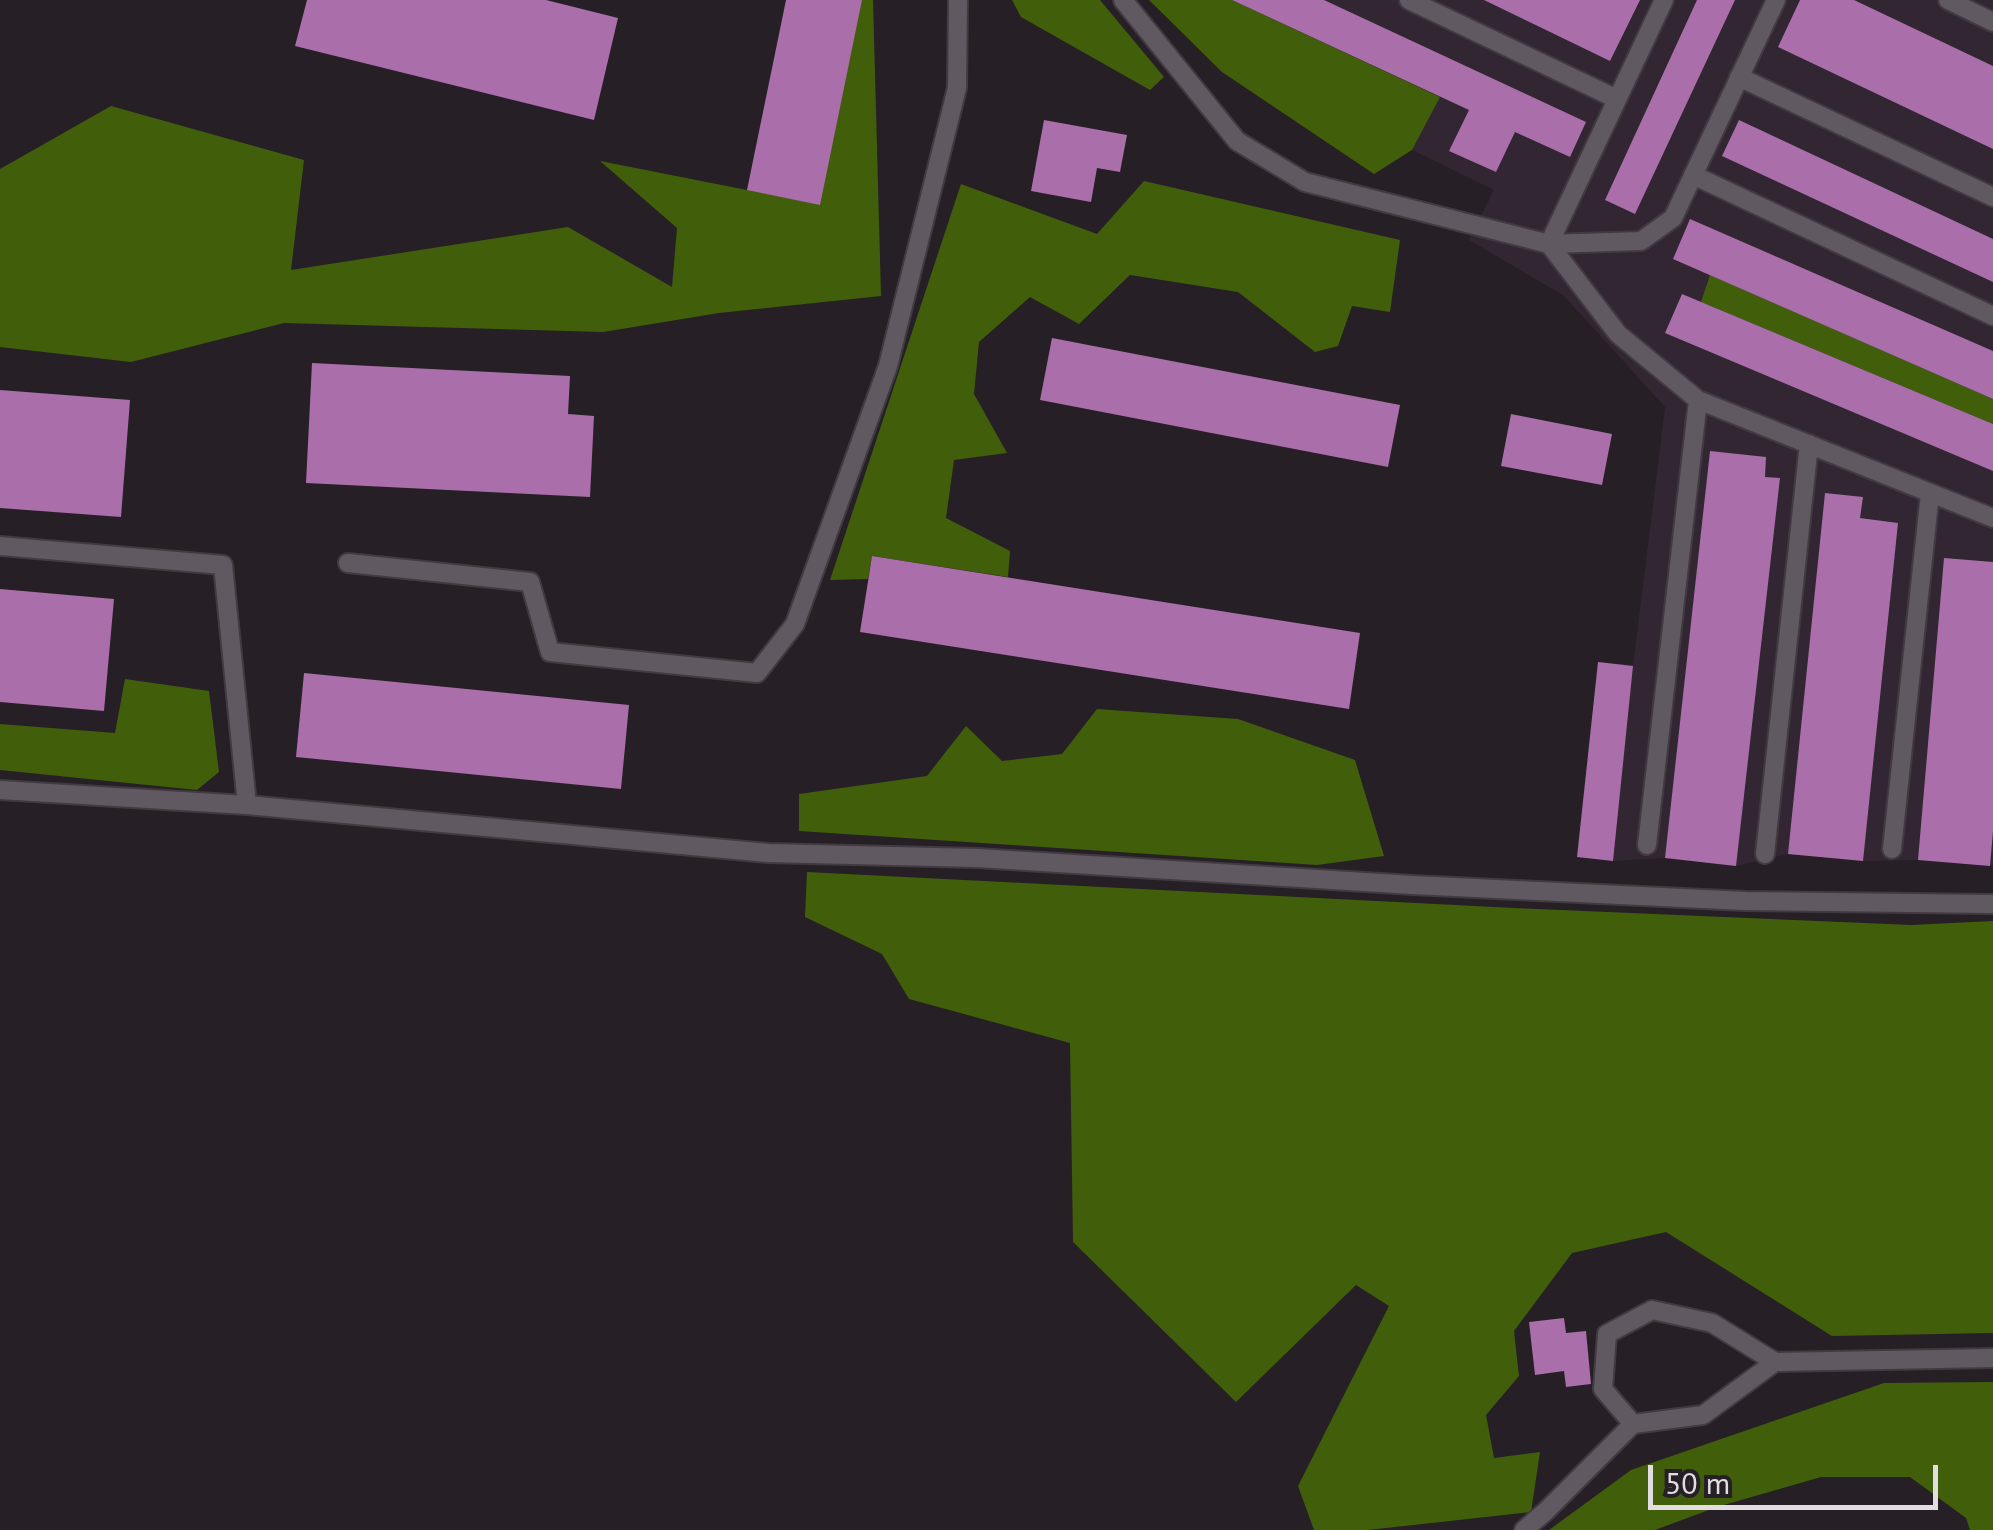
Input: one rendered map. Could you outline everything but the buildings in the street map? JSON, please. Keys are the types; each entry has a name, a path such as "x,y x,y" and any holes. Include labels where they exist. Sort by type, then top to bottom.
{"lane":[{"path":"348,563 530,582 550,652 757,673 795,624 888,366 957,88 958,0"},
{"path":"1123,0 1237,141 1305,182 1549,244 1641,242 1673,218 1776,0"},
{"path":"1409,0 1617,99"},
{"path":"1549,244 1664,0"},
{"path":"1948,0 1993,22"},
{"path":"1739,77 1993,197"},
{"path":"1693,175 1993,316"},
{"path":"1549,244 1618,334 1698,400 1993,518"},
{"path":"1647,845 1698,400"},
{"path":"1765,854 1809,444"},
{"path":"1892,848 1930,493"},
{"path":"0,546 223,565 247,805"},
{"path":"0,790 247,805 768,852 976,858 1726,900 1993,904"},
{"path":"1633,1424 1604,1389 1607,1334 1652,1310 1712,1323 1776,1362 1993,1358"},
{"path":"1524,1530 1633,1424 1703,1415 1776,1362"}],"shaded area":[{"path":"1232,0 1993,0 1993,866 1788,854 1736,866 1665,858 1613,861 1577,857 1598,662 1633,665 1665,407 1564,296 1469,240 1494,190 1412,150 1439,96"}],"green space":[{"path":"862,0 873,0 881,296 719,313 603,332 284,323 131,362 0,347 0,169 111,106 304,160 291,270 568,227 672,287 677,228 600,161 747,190"},
{"path":"1012,0 1100,0 1164,77 1150,90 1021,17"},
{"path":"1149,0 1232,0 1440,97 1412,150 1374,174 1222,72"},
{"path":"1144,181 1400,240 1390,312 1352,306 1338,346 1315,352 1238,292 1130,275 1079,324 1030,297 979,342 974,394 1007,453 954,460 946,518 1010,551 1008,577 872,556 868,579 830,580 961,184 1097,234"},
{"path":"1710,275 1993,399 1993,424 1701,302"},
{"path":"125,679 209,691 219,772 197,790 0,770 0,724 115,733"},
{"path":"1097,709 1238,719 1355,760 1384,856 1317,865 799,831 799,794 927,776 966,726 1002,761 1062,754"},
{"path":"807,872 1911,925 1993,921 1993,1333 1832,1336 1666,1232 1572,1253 1514,1331 1519,1376 1486,1415 1494,1458 1540,1452 1531,1512 1368,1530 1314,1530 1298,1486 1389,1306 1356,1285 1236,1402 1073,1242 1070,1043 909,999 882,954 805,917"},
{"path":"1993,1382 1993,1530 1970,1530 1966,1518 1910,1477 1821,1477 1717,1507 1655,1530 1549,1530 1631,1470 1884,1383"}]}
